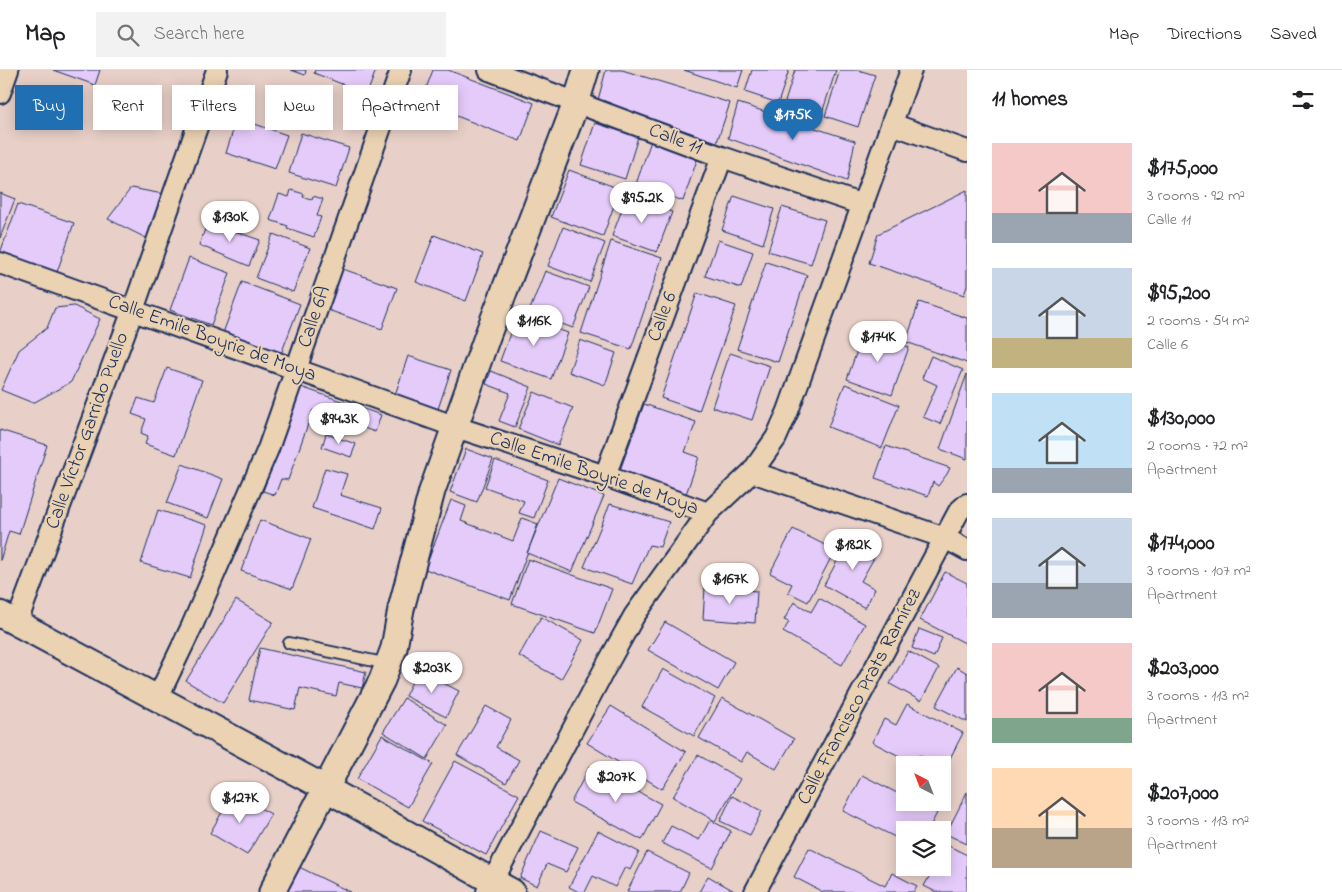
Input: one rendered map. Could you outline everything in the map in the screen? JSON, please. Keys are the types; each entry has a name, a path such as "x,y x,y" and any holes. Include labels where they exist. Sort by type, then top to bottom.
{"street":[{"path":"0,93 8,70"},
{"name":"Calle Víctor Garrido Puello","path":"8,618 133,310 217,70"},
{"name":"Calle 6A","path":"158,697 192,626 268,449 401,70"},
{"name":"Calle 11","path":"489,70 722,157 863,205"},
{"path":"272,892 382,680 394,648 401,609 432,491 488,334 576,103 586,70"},
{"path":"8,618 325,788 497,889 604,670 634,616 708,513 752,472 776,438 788,412 911,70"},
{"path":"892,124 967,151"},
{"name":"Calle 6","path":"605,476 722,157"},
{"name":"Calle Emile Boyrie de Moya","path":"0,263 456,427 605,476 708,513"},
{"path":"752,472 945,538 967,550"},
{"name":"Calle Francisco Prats Ramírez","path":"756,892 959,511 967,504"}],"lane":[{"path":"288,643 388,664"}],"building":[{"path":"53,70 100,70 95,85"},
{"path":"291,70 306,70 305,75"},
{"path":"315,70 376,70 370,85 344,85 314,73"},
{"path":"433,70 448,70 534,103 520,141 458,117 458,85 427,85"},
{"path":"606,70 622,70 730,103 717,142 598,100"},
{"path":"684,70 743,70 737,88"},
{"path":"752,70 789,70 778,103 745,92"},
{"path":"795,70 836,70 821,116 784,105"},
{"path":"840,70 858,70 875,75 858,127 825,116"},
{"path":"738,103 855,141 847,181 728,138"},
{"path":"595,123 638,137 625,179 581,165"},
{"path":"255,124 265,128 265,130 272,130 287,135 275,169 226,153 233,130 255,130"},
{"path":"301,133 349,148 336,188 289,173"},
{"path":"651,141 698,157 683,201 636,184"},
{"path":"569,170 620,189 603,236 551,217"},
{"path":"131,188 163,194 148,239 108,219"},
{"path":"291,190 304,194 303,197 312,199 313,196 323,199 317,216 321,217 314,237 270,220 279,194 289,197"},
{"path":"967,190 967,286 964,295 869,263 878,234"},
{"path":"0,193 15,199 0,238"},
{"path":"627,196 672,212 657,252 612,236"},
{"path":"734,196 774,209 763,244 722,230"},
{"path":"18,204 74,223 57,272 0,253"},
{"path":"782,207 825,220 811,264 768,251"},
{"path":"208,222 260,240 249,266 199,245"},
{"path":"563,227 605,243 590,282 548,266"},
{"path":"273,234 310,248 293,292 256,278"},
{"path":"434,235 483,254 466,301 416,282"},
{"path":"718,240 753,252 741,288 705,276"},
{"path":"611,241 662,258 631,349 581,333"},
{"path":"189,258 230,273 211,325 170,310"},
{"path":"766,262 807,275 778,362 737,349"},
{"path":"340,268 397,288 382,329 325,309"},
{"path":"545,271 589,287 573,328 529,312"},
{"path":"242,282 300,304 281,354 223,333"},
{"path":"697,293 736,306 699,411 661,398"},
{"path":"919,302 967,318 967,363 906,342"},
{"path":"74,306 100,319 71,382 33,403 1,390 19,350 47,328 55,308"},
{"path":"517,315 568,333 551,379 500,361"},
{"path":"864,331 909,347 892,395 847,379"},
{"path":"580,340 616,353 605,385 569,372"},
{"path":"730,353 770,366 752,420 712,407"},
{"path":"408,356 451,370 438,409 395,395"},
{"path":"931,356 963,370 940,424 923,417 937,385 922,378"},
{"path":"167,368 202,380 176,455 145,444 148,436 141,433 146,419 132,414 138,398 154,403"},
{"path":"491,371 531,387 515,427 499,421 510,393 486,384"},
{"path":"967,374 967,459 940,449"},
{"path":"845,384 899,405 882,448 828,427"},
{"path":"301,387 381,415 375,432 313,410 288,480 281,479 275,495 263,491"},
{"path":"534,392 573,408 558,445 518,429"},
{"path":"644,404 696,422 685,452 699,457 686,494 620,470"},
{"path":"0,430 47,445 19,534 9,531 0,561"},
{"path":"326,434 356,444 351,457 322,447"},
{"path":"886,446 950,468 938,486 933,482 928,496 875,478"},
{"path":"466,449 493,459 477,502 450,492"},
{"path":"495,460 548,480 534,518 519,513 524,501 485,487"},
{"path":"182,464 223,479 208,518 167,503"},
{"path":"325,468 347,474 340,495 382,508 375,529 312,508"},
{"path":"558,478 604,496 572,572 527,553"},
{"path":"451,500 466,506 461,521 513,541 522,518 538,524 510,600 425,569"},
{"path":"610,504 669,522 660,547 649,545 632,584 584,567"},
{"path":"158,510 207,525 190,578 141,563"},
{"path":"260,520 311,539 292,589 241,571"},
{"path":"793,529 835,550 808,602 788,592 792,584 770,573"},
{"path":"852,534 879,549 861,581 875,589 865,608 824,585"},
{"path":"528,559 612,589 595,633 512,604"},
{"path":"945,572 967,583 967,639 965,643 920,620"},
{"path":"705,587 757,591 755,623 703,619"},
{"path":"819,598 865,624 842,665 783,632 789,622 784,620 794,602 811,612"},
{"path":"236,600 273,622 223,703 186,681"},
{"path":"541,617 583,640 561,679 519,656"},
{"path":"665,622 734,662 718,690 648,650"},
{"path":"919,629 942,638 934,657 912,648"},
{"path":"260,648 366,672 362,688 339,683 336,696 300,688 295,710 249,700"},
{"path":"908,651 939,668 921,701 890,684"},
{"path":"957,667 967,673 967,722 936,706"},
{"path":"663,669 715,698 694,736 642,707"},
{"path":"418,670 459,691 446,717 405,696"},
{"path":"404,698 447,725 427,759 383,732"},
{"path":"722,698 794,739 776,769 747,752 741,762 699,738"},
{"path":"907,704 963,733 951,756 899,756 872,742 884,719 896,725"},
{"path":"486,706 511,720 496,747 519,760 506,783 457,755"},
{"path":"611,706 686,752 662,789 587,743"},
{"path":"382,735 433,764 408,807 357,779"},
{"path":"698,755 740,779 715,821 673,797"},
{"path":"455,761 519,795 486,855 422,821"},
{"path":"590,766 661,804 642,840 571,802"},
{"path":"862,775 896,792 896,811 933,811 937,813 933,821 896,821 896,838 843,811"},
{"path":"967,792 967,844 951,836 951,824"},
{"path":"233,793 271,814 247,855 210,833"},
{"path":"732,796 762,811 750,835 720,821"},
{"path":"710,820 731,831 712,868 662,843 671,826 699,840"},
{"path":"541,831 578,847 566,872 547,864 537,886 520,878"},
{"path":"598,831 639,852 630,870 625,867 615,887 593,876 585,892 579,892 569,887"},
{"path":"951,847 967,855 967,892 936,892 924,886 930,876 951,876"},
{"path":"809,848 885,886 892,873 917,886 913,892 823,892 794,877"},
{"path":"647,852 689,873 680,892 627,892"},
{"path":"297,866 350,892 283,892"},
{"path":"708,876 736,892 699,892"}]}
